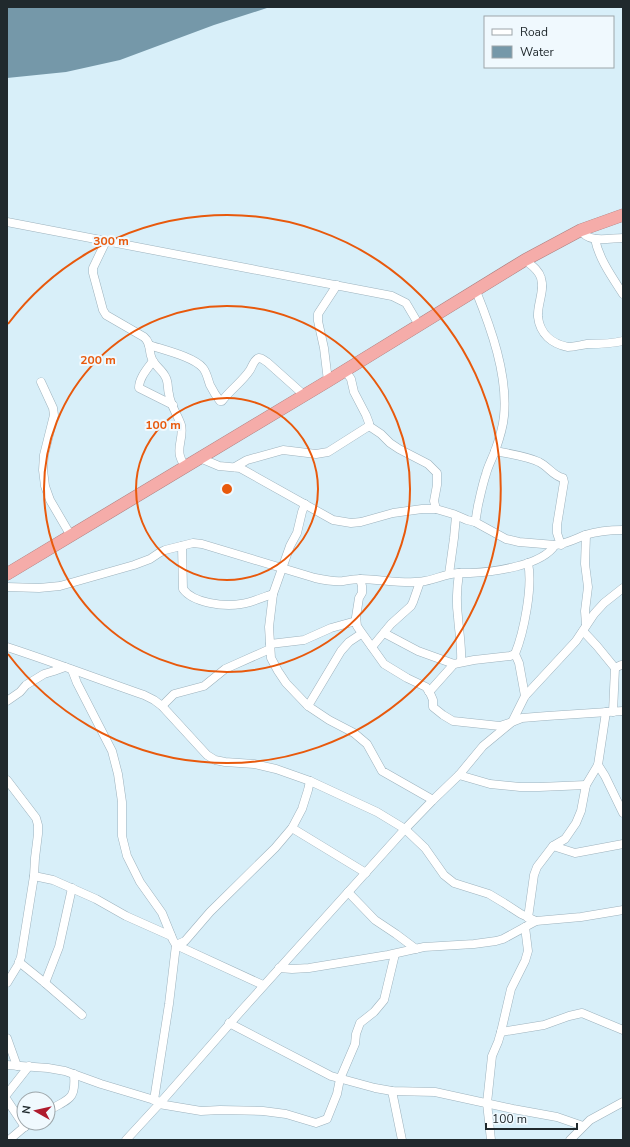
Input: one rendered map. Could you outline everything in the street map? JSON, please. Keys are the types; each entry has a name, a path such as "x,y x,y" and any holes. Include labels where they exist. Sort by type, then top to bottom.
{"highway":[{"path":"7,574 328,381 525,260 581,230 623,215"}],"street":[{"path":"7,222 392,296 406,303 419,325"},
{"path":"581,230 585,236 595,239 623,238"},
{"path":"595,239 597,248 606,266 623,294"},
{"path":"106,241 93,268 103,310 106,315 148,340 153,362 165,375 168,381 168,393 181,425 182,431 179,452 180,458 185,467"},
{"path":"525,260 538,271 541,278 542,292 539,300 538,318 540,328 549,339 569,347 611,344 623,341"},
{"path":"328,381 318,314 337,285"},
{"path":"475,522 479,499 486,474 495,451 504,416 503,382 496,346 476,291"},
{"path":"611,344 623,348"},
{"path":"149,345 193,360 202,367 212,389 220,401 222,401 227,394 244,378 255,360 258,358 261,358 267,362 304,395"},
{"path":"153,362 142,376 139,388 173,406"},
{"path":"346,370 351,379 354,392 366,415 369,426 399,449 428,464 437,473 437,485 434,501 436,509"},
{"path":"41,382 54,415 44,455 43,470 45,486 50,500 71,536"},
{"path":"235,467 247,460 283,450 316,454 328,452 369,426"},
{"path":"495,451 540,462 557,476 563,478 564,482 557,526 558,545"},
{"path":"200,458 219,466 240,468 333,520 351,523 361,522 393,513 422,509 436,509 475,522 506,539 519,542 558,545"},
{"path":"305,504 297,533 290,546 273,594 270,627 270,647 272,658 286,684 308,706 329,720 354,733 366,744 382,771 433,800"},
{"path":"449,574 456,516"},
{"path":"7,587 39,588 60,586 134,565 150,559 165,550 193,543 202,544 326,580 342,581 360,579 420,582 449,574 495,571 528,563 542,557 558,545 586,535 623,530"},
{"path":"279,968 308,968 434,946 474,944 496,941 503,939 525,927 532,919 534,875 537,867 553,846 565,839 576,823 581,811 586,785 598,765 609,712 615,668 584,628 588,587 585,564 586,535"},
{"path":"182,546 183,589 185,592 198,600 211,603 241,604 273,594"},
{"path":"525,696 519,663 515,654 527,608 530,571 528,563"},
{"path":"429,692 458,663 457,594 459,573"},
{"path":"360,579 362,593 359,598 356,621 361,634 384,664 407,678 426,687 433,700 433,707 453,721 500,726 522,718 623,711"},
{"path":"372,647 391,624 411,606 420,582"},
{"path":"126,1140 158,1102 366,873 404,829 459,774 484,746 512,722 525,696 576,641 594,614 604,603 623,588"},
{"path":"162,706 174,694 204,686 225,669 270,647 304,640 331,628 356,621"},
{"path":"384,633 418,651 458,663 515,654"},
{"path":"308,706 341,651 349,642 361,634"},
{"path":"7,647 144,695 154,700 162,706 207,755 215,760 254,764 276,770 310,781 377,812 404,829 425,848 448,879 460,886 489,894 532,919 581,917 623,910"},
{"path":"44,674 46,660"},
{"path":"615,668 623,665"},
{"path":"7,701 20,692 26,685 44,674 68,668"},
{"path":"68,668 112,751 118,774 122,802 122,836 127,856 140,882 162,914 176,945 263,985"},
{"path":"598,765 623,812"},
{"path":"459,774 490,784 520,787 586,785"},
{"path":"7,780 36,818 38,825 34,876 22,957 7,983"},
{"path":"176,945 185,941 210,912 275,848 292,828 302,809 310,781"},
{"path":"292,828 366,873"},
{"path":"553,846 575,853 623,844"},
{"path":"34,876 53,880 72,888 96,899 126,916 171,936"},
{"path":"45,983 59,947 72,888"},
{"path":"348,892 375,920 416,949"},
{"path":"491,1140 487,1103 492,1056 501,1032 511,990 525,961 528,951 525,927"},
{"path":"158,1102 168,1004 176,945"},
{"path":"7,1065 59,1070 158,1102 201,1110 234,1110 286,1114 316,1123 327,1119 340,1079 355,1044 356,1034 360,1023 374,1012 384,1000 395,954"},
{"path":"20,962 82,1015"},
{"path":"501,1032 544,1025 582,1013 623,1030"},
{"path":"229,1023 340,1079 392,1091 435,1092 557,1117 582,1126"},
{"path":"7,1038 17,1066"},
{"path":"7,1094 29,1066"},
{"path":"56,1105 71,1097 74,1093 74,1074"},
{"path":"392,1091 402,1140"},
{"path":"7,1100 16,1111"},
{"path":"570,1140 582,1126 594,1117 623,1102"},
{"path":"9,1140 20,1131"},
{"path":"134,1131 136,1140"}],"water":[{"path":"7,7 270,7 214,25 120,60 66,72 7,78"}]}
